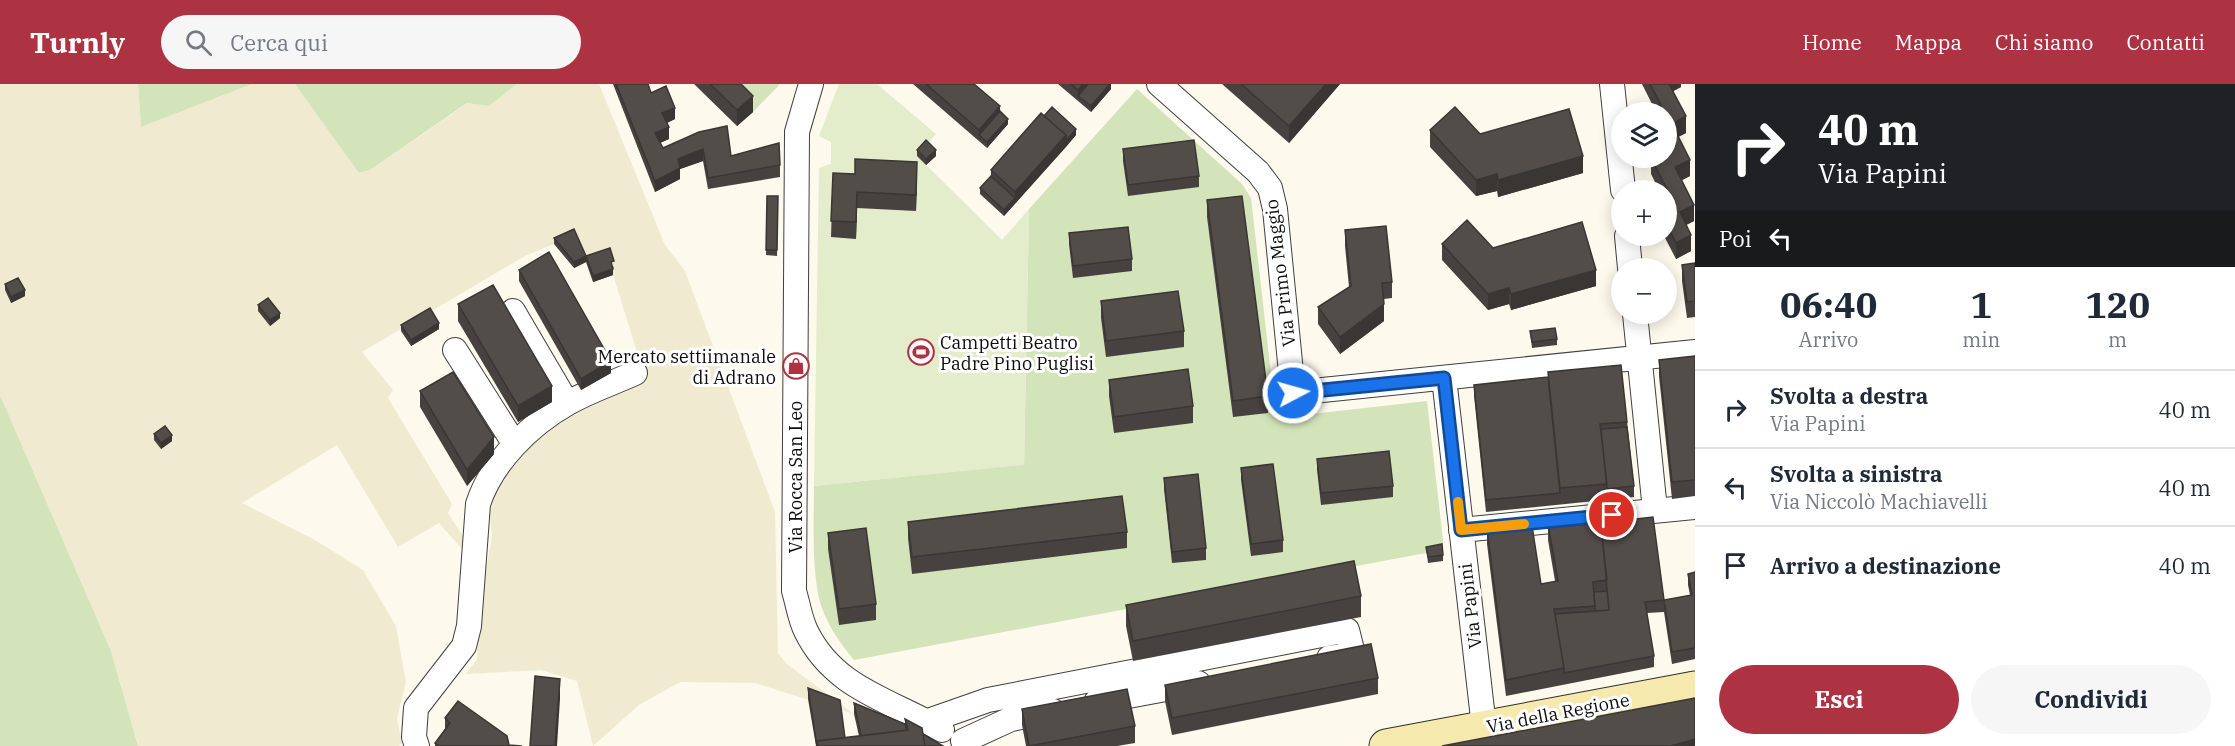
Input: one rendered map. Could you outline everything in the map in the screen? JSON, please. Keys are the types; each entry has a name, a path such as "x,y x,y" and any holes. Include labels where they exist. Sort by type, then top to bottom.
{"main road":[{"name":"Via della Regione","path":"1386,746 1695,688"}],"street":[{"name":"Via Rocca San Leo","path":"811,84 797,132 794,591 806,630 826,664 850,684 928,722 965,744"},
{"name":"Via Primo Maggio","path":"1159,84 1258,172 1270,188 1275,209 1293,393 1695,352"},
{"path":"1612,84 1622,180"},
{"path":"513,311 567,403"},
{"path":"1636,324 1655,510"},
{"path":"455,350 514,443"},
{"path":"417,746 414,737 416,708 464,646 469,626 478,504 483,489 514,443 567,403 635,373"},
{"name":"Via Papini","path":"1444,378 1484,727"},
{"path":"1461,530 1695,507"},
{"path":"928,722 988,700 1347,630 1353,654 1308,662"},
{"path":"965,744 1011,719 1216,680"}],"shaded area":[{"path":"0,84 138,84 141,127 252,84 295,84 360,173 370,170 468,103 489,106 517,84 599,84 665,245 685,271 775,512 778,653 787,664 854,714 755,683 680,682 639,705 593,746 577,681 541,670 466,674 477,659 478,615 492,536 489,503 522,452 570,411 646,381 613,275 593,282 586,262 554,244 525,256 362,352 393,390 388,398 452,504 448,513 466,541 462,549 439,523 398,547 337,445 242,503 315,540 363,570 396,626 406,683 397,718 402,743 399,746 138,746 111,651 0,395"}],"green space":[{"path":"138,84 252,84 141,127"},
{"path":"295,84 517,84 489,106 467,103 370,170 359,173"},
{"path":"724,84 780,84 753,112"},
{"name":"Campetti Beatro Padre Pino Puglisi","path":"839,84 877,84 936,134 917,156 1002,240 1029,209 1024,465 814,486 819,168 831,164 831,142 819,136"},
{"path":"1137,89 1242,184 1251,198 1276,418 1427,401 1443,540 1442,550 854,660 832,629 818,595 814,548 814,486 1024,464 1029,209"},
{"path":"0,395 111,651 138,746 0,746"}],"building":[{"path":"616,84 648,84 651,93 666,86 675,108 662,113 669,127 655,133 663,148 699,132 727,126 731,156 779,143 780,165 708,178 703,149 678,159 680,168 655,181"},
{"path":"710,84 741,84 753,96 737,110"},
{"path":"926,84 974,84 1000,106 979,130"},
{"path":"1071,84 1083,84 1078,90"},
{"path":"1088,84 1110,84 1091,106 1078,96"},
{"path":"1241,84 1326,84 1289,126"},
{"path":"1650,84 1669,84 1686,116 1677,121 1677,102 1659,102"},
{"path":"1052,107 1076,129 1066,141 1066,135 1044,116"},
{"path":"1455,107 1480,134 1569,109 1583,156 1498,180 1497,174 1476,180 1430,130"},
{"path":"1000,111 1008,119 987,142 979,135"},
{"path":"1041,113 1066,135 1015,192 991,170"},
{"path":"1677,134 1690,160 1677,166"},
{"path":"926,140 936,150 926,159 917,150"},
{"path":"1194,140 1199,176 1128,185 1123,149"},
{"path":"855,159 917,162 916,195 857,192 856,222 831,221 833,173 855,174"},
{"path":"1656,168 1676,168 1694,205 1680,212 1691,235 1677,242 1677,180 1662,180"},
{"path":"991,176 1015,198 1004,210 980,188"},
{"path":"767,196 778,196 777,250 766,250"},
{"path":"1242,196 1268,396 1233,401 1207,200"},
{"path":"1467,220 1493,248 1582,222 1596,270 1511,294 1509,288 1488,294 1442,244"},
{"path":"1386,226 1392,282 1382,283 1384,304 1340,337 1318,307 1351,286 1345,230"},
{"path":"1128,227 1132,259 1073,266 1069,233"},
{"path":"574,229 586,256 574,262 554,238"},
{"path":"610,248 614,261 611,262 613,269 593,276 586,256"},
{"path":"549,252 611,361 581,379 519,270"},
{"path":"1695,263 1695,301 1687,302 1682,265"},
{"path":"18,278 25,290 11,297 5,284"},
{"path":"493,285 552,386 518,406 458,304"},
{"path":"1178,291 1184,331 1106,341 1101,301"},
{"path":"268,298 280,313 270,320 258,305"},
{"path":"430,308 439,323 411,340 401,325"},
{"path":"1555,328 1557,339 1532,342 1530,331"},
{"path":"1695,356 1695,480 1672,482 1659,360"},
{"path":"1621,365 1627,422 1600,424 1607,484 1560,488 1548,372"},
{"path":"1188,369 1193,406 1114,417 1109,380"},
{"path":"453,372 494,437 467,470 420,391"},
{"path":"1548,377 1560,493 1486,500 1474,385"},
{"path":"165,426 172,435 161,443 154,434"},
{"path":"1627,427 1634,486 1607,489 1601,429"},
{"path":"1389,451 1393,486 1321,493 1317,459"},
{"path":"1273,464 1283,540 1251,544 1241,468"},
{"path":"1198,474 1206,548 1172,552 1164,478"},
{"path":"1122,496 1127,532 912,557 908,522"},
{"path":"1653,517 1664,600 1645,602 1654,656 1564,673 1555,614 1609,610 1601,523"},
{"path":"1600,518 1607,580 1593,582 1595,606 1554,609 1564,668 1506,680 1487,528 1532,526 1541,584 1558,581 1548,524"},
{"path":"866,528 876,604 839,609 828,533"},
{"path":"1442,544 1443,555 1428,557 1426,547"},
{"path":"1354,561 1361,596 1133,641 1126,605"},
{"path":"1695,572 1695,648 1672,652 1664,600 1692,595 1688,574"},
{"path":"1607,591 1609,610 1595,611 1594,592"},
{"path":"1371,644 1378,678 1172,718 1165,685"},
{"path":"535,676 560,679 555,746 530,746"},
{"path":"808,688 840,700 845,738 817,741 817,746"},
{"path":"1127,689 1135,726 1029,746 1022,709"},
{"path":"1695,698 1695,739 1671,746 1442,746"},
{"path":"458,701 507,736 509,745 522,746 439,746 435,743 450,723 445,718"},
{"path":"854,703 905,724 907,730 861,736"},
{"path":"905,719 922,728 925,746 818,746 817,741 908,730"},
{"path":"923,734 943,746 925,746"}],"slow traffic":[{"path":"1458,502 1461,530 1524,524"}],"place":[{"name":"Campetti Beatro Padre Pino Puglisi","path":"921,352"},
{"name":"Mercato settiimanale di Adrano","path":"796,366"}],"route":[{"path":"1293,393 1444,378 1461,530 1612,515"}]}
